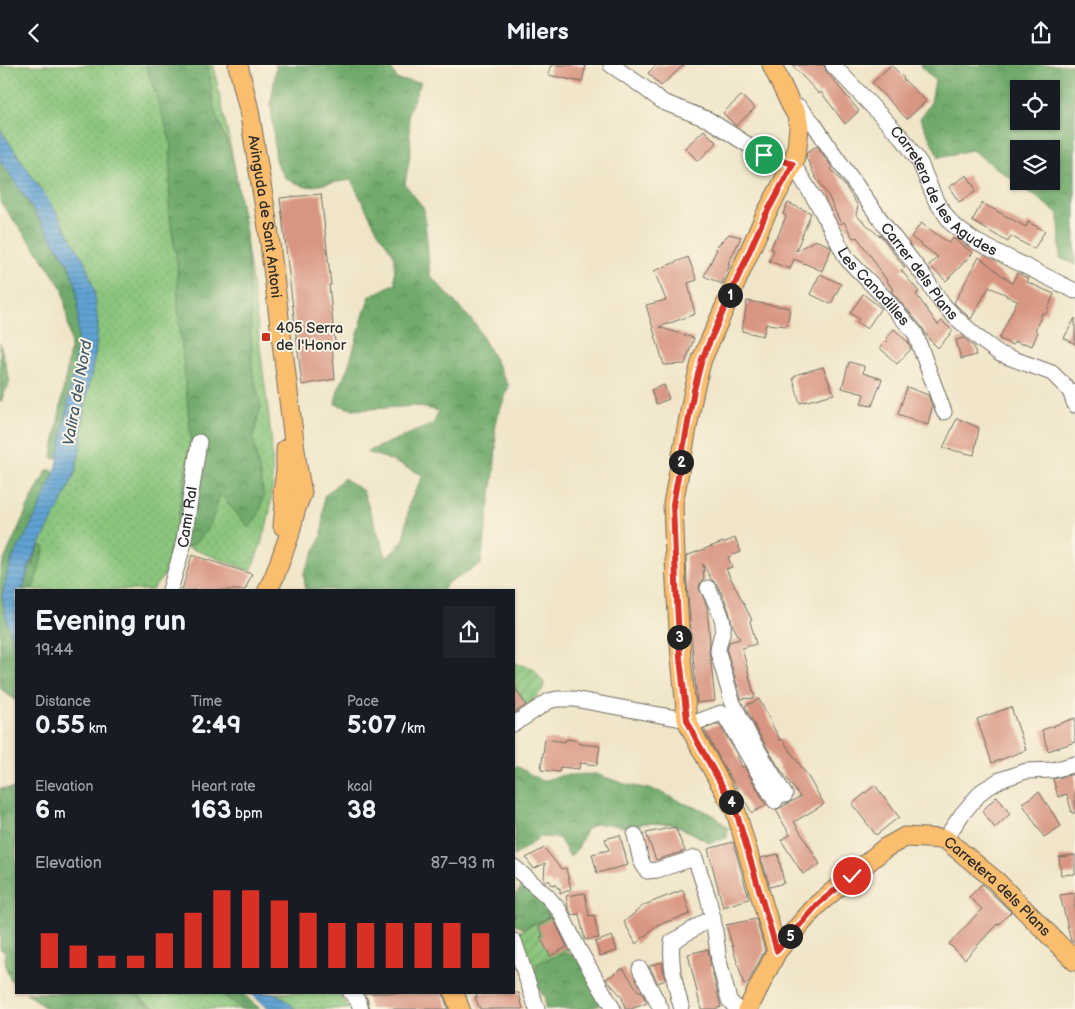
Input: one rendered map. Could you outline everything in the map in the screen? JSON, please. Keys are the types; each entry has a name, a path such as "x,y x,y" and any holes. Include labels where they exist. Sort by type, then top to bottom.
{"main road":[{"name":"Avinguda de Sant Antoni","path":"229,65 250,166 266,273 286,456 293,492"},
{"name":"Avinguda de Sant Antoni","path":"238,65 249,109 268,227 297,466 293,492"},
{"path":"772,65 797,115 797,147 793,164 765,216 702,359 694,390 673,504 680,658 688,719 697,741 736,811 777,951"},
{"path":"260,589 271,568 285,513 293,492"},
{"path":"268,589 289,536 296,508 293,492"},
{"name":"Carretera dels Plans","path":"748,1009 777,951 818,904 885,848 905,837 946,839 996,881 1075,961"},
{"path":"454,994 460,1009"},
{"path":"463,994 469,1009"}],"street":[{"path":"612,65 640,83 662,102 709,120 764,155 793,164"},
{"name":"Carretera de les Agudes","path":"832,65 904,140 920,163 936,201 952,223 975,241 1075,291"},
{"name":"Carrer dels Plans","path":"791,105 799,107 814,124 888,230 955,317 980,340 1000,354 1052,373 1069,383 1075,405"},
{"name":"Les Canadilles","path":"793,164 819,206 847,259 884,297 915,333 944,413"},
{"name":"Cami Ral","path":"170,589 183,546 199,442"},
{"path":"515,724 549,701 557,699 574,699 688,719 721,713 725,716 780,798 732,701 718,652 723,623 708,588"},
{"path":"688,719 732,701"},
{"path":"946,839 962,814 982,791 1000,780 1026,771 1053,770 1075,764"},
{"path":"634,835 641,861 647,871 657,870 694,858 708,897 719,961 729,1000 738,1009"},
{"path":"515,868 547,896 559,910 579,950 613,1009"},
{"path":"681,1006 675,986 672,942 712,917"},
{"path":"515,944 536,1009"},
{"path":"640,969 661,1009"},
{"path":"352,994 362,1009"}],"green space":[{"path":"0,65 213,65 241,203 271,437 273,473 269,518 251,571 187,547 169,555 163,577 153,589 23,589 81,445 84,411 95,356 98,325 69,234 0,129"},
{"path":"146,65 208,65 215,112 232,155 246,232 252,369 261,407 253,437 264,497 258,516 249,528 220,494 210,526 194,544 169,554 177,528 191,439 178,308 177,262 169,211 171,143"},
{"path":"275,65 389,65 398,80 421,82 408,113 411,149 405,184 424,209 430,275 476,325 509,386 495,424 494,473 481,564 447,583 444,589 305,589 304,573 322,535 324,496 344,478 363,491 387,558 404,539 409,504 423,475 385,458 366,452 433,424 439,411 415,406 355,410 335,404 370,296 395,283 394,255 378,232 351,180 306,187 286,179 276,163 271,104"},
{"path":"919,65 1075,65 1075,265 1060,258 1059,214 1026,190 1060,190 1060,140 1010,140 1010,178 972,150 939,157 920,119 931,102 935,81"},
{"path":"0,159 64,257 76,287 79,307 77,350 58,457 55,459 52,457 71,343 63,290 40,255 0,202"},
{"path":"0,343 10,382 0,403"},
{"path":"47,470 55,472 27,533 13,556 7,574 15,637 15,700 0,686 0,569 31,500"},
{"path":"40,545 45,547 33,589 23,589 28,572"},
{"path":"515,663 533,668 544,683 543,689 527,706 516,689"},
{"path":"515,766 542,781 563,775 596,774 625,784 658,791 715,816 728,828 727,838 710,843 671,824 645,823 631,828 595,824 586,830 578,848 570,857 559,838 540,837 515,855"},
{"path":"0,788 15,789 15,985 8,975 5,951 0,949"},
{"path":"525,883 551,911 549,917 522,928 515,924 515,895"},
{"path":"553,915 555,918 538,926 550,956 569,946 571,950 531,966 518,932"},
{"path":"569,953 580,961 600,994 601,1005 589,1009 545,1009 545,998 533,980 535,969 539,960"},
{"path":"26,994 138,994 142,1000 158,1009 47,1009"},
{"path":"138,994 221,994 242,1009 158,1009 142,1000"},
{"path":"223,994 243,994 260,1009 242,1009"},
{"path":"276,994 340,994 349,1009 295,1009"}],"water":[{"name":"Valira del Nord","path":"0,129 56,212 85,262 94,289 98,325 95,356 84,411 81,445 76,471 30,563 23,589 15,589 15,649 2,596 14,555 44,498 57,466 78,339 78,309 76,286 68,263 0,159"},
{"path":"251,994 276,994 295,1009 268,1009"}],"building":[{"path":"551,65 586,65 582,82 548,75"},
{"path":"656,65 684,65 661,86 648,73"},
{"path":"792,65 824,65 826,71 859,111 845,124 821,92 819,94"},
{"path":"891,65 926,101 907,119 872,83"},
{"path":"741,96 755,108 736,126 723,113"},
{"path":"704,130 717,143 698,161 685,148"},
{"path":"817,146 858,206 856,215 880,235 905,268 901,270 919,292 916,294 938,325 942,321 953,331 938,348 891,291 893,290 857,237 853,238 844,222 841,224 828,195 816,178 806,157 807,152"},
{"path":"967,175 975,188 975,192 959,202 949,187"},
{"path":"321,194 331,285 329,285 335,343 332,344 335,379 302,385 280,198"},
{"path":"788,203 811,213 796,251 815,240 830,246 831,249 822,271 794,259 790,269 769,261 774,250 771,249 775,238 777,238 786,216 783,214"},
{"path":"982,203 1026,227 1028,222 1045,231 1034,249 1011,236 1008,242 972,221"},
{"path":"921,223 949,243 953,238 973,253 946,281 929,265 938,257 911,237"},
{"path":"729,234 741,237 728,264 730,265 722,284 704,276 717,249 715,248"},
{"path":"688,257 697,280 688,283 695,314 659,327 694,338 685,364 664,365 646,305 666,300 654,271"},
{"path":"979,257 1012,283 1017,273 1029,279 1027,282 1054,294 1046,314 1043,312 1035,330 1038,332 1032,346 1024,343 1023,345 1015,341 1013,345 999,339 1017,301 1007,295 989,287 971,319 954,303"},
{"path":"820,274 841,284 831,304 810,294"},
{"path":"863,294 881,308 867,329 857,322 859,319 850,313"},
{"path":"747,301 790,308 787,326 766,324 763,336 742,331"},
{"path":"1075,318 1075,344 1064,338"},
{"path":"894,329 908,342 911,349 897,364 880,348 888,340 886,338"},
{"path":"964,338 974,347 976,355 961,359 956,340"},
{"path":"849,362 864,366 863,373 882,379 872,406 861,404 864,394 842,388"},
{"path":"823,367 834,394 800,403 793,378 798,374"},
{"path":"664,385 669,399 656,404 651,390"},
{"path":"907,387 928,395 932,407 928,425 898,414"},
{"path":"957,418 979,428 974,455 943,448"},
{"path":"735,538 741,552 728,557 732,567 726,569 752,620 750,621 756,644 742,648 755,698 741,699 727,651 729,642 740,639 732,624 724,598 703,564 704,579 700,583 699,588 707,606 709,652 715,701 697,703 686,556"},
{"path":"192,555 252,574 245,589 182,589"},
{"path":"515,688 526,705 515,712"},
{"path":"759,699 780,740 782,739 807,775 824,804 794,822 820,864 803,874 781,840 790,835 776,810 800,797 778,766 745,706"},
{"path":"1011,707 1026,750 992,763 977,719"},
{"path":"1075,718 1075,742 1048,751 1042,730"},
{"path":"719,724 742,767 744,766 766,805 752,813 704,729"},
{"path":"545,739 565,742 566,739 579,741 579,744 600,746 597,765 580,763 579,769 560,767 559,772 541,770"},
{"path":"1075,774 1075,813 1072,813 1067,794 1058,797 1053,779"},
{"path":"875,785 899,817 876,835 852,804"},
{"path":"1039,792 1061,826 1044,837 1022,803"},
{"path":"997,796 1010,814 995,828 982,811"},
{"path":"675,827 685,851 656,860 646,833"},
{"path":"620,835 628,865 597,873 592,854 609,850 605,839"},
{"path":"733,842 749,899 723,907 708,849"},
{"path":"544,848 561,869 566,868 571,889 560,894 560,888 557,888 556,884 552,885 550,881 544,881 545,863 534,869 526,858"},
{"path":"778,854 784,883 770,887 761,858"},
{"path":"1075,855 1075,874 1061,875 1059,857"},
{"path":"982,884 1011,912 997,924 965,959 949,944 982,909 969,897"},
{"path":"683,890 690,914 657,925 636,944 624,922 644,905"},
{"path":"585,893 589,916 594,915 599,938 585,940 579,914 572,915 568,907 566,896"},
{"path":"1075,893 1075,941 1071,941 1060,895"},
{"path":"553,918 567,947 550,956 540,937 543,936 538,926"},
{"path":"756,919 765,950 748,983 744,985 726,925"},
{"path":"612,936 617,951 600,956 595,942"},
{"path":"708,949 721,1007 701,1009 688,954"},
{"path":"662,962 665,980 658,983 649,966"},
{"path":"623,968 639,992 641,991 647,1003 631,1009 625,1009 622,997 606,979"},
{"path":"519,993 523,1009 480,1009 475,997 477,997 476,994"},
{"path":"364,994 443,994 448,1009 370,1009"}],"place":[{"name":"405 Serra de l'Honor","path":"266,337"}],"route":[{"path":"764,155 793,164 765,216 702,359 694,390 673,504 680,658 687,720 736,811 777,951 818,904 852,876"}]}
